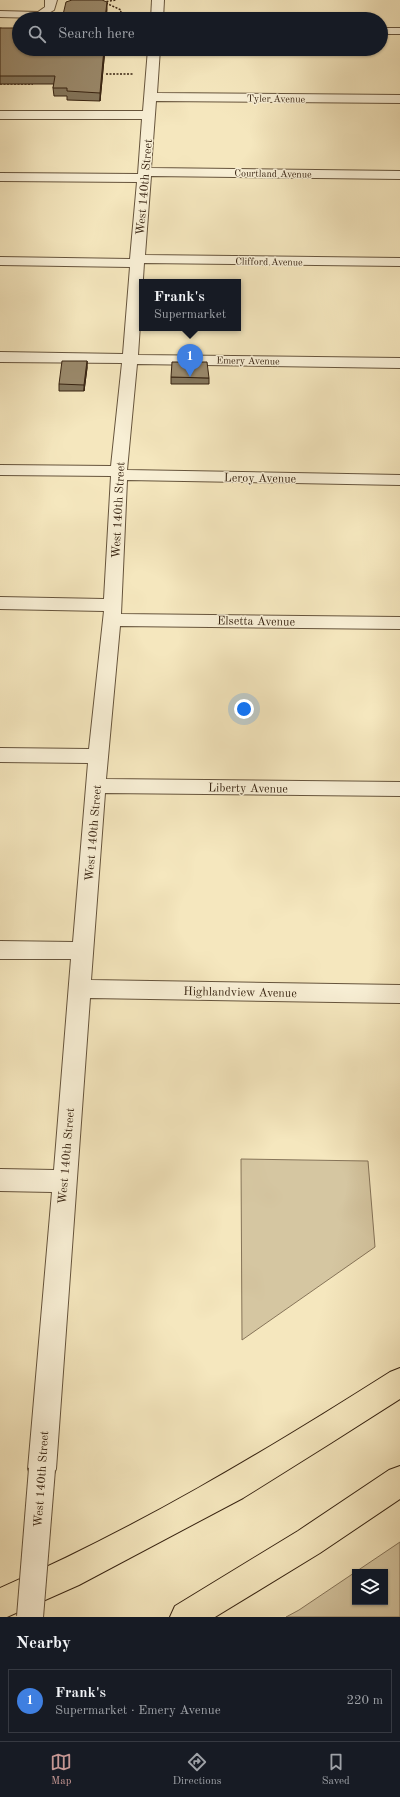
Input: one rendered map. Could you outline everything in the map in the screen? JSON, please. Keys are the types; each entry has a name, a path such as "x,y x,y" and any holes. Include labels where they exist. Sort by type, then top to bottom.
{"highway":[{"path":"0,1604 68,1574 232,1487 321,1433 400,1382"},
{"path":"186,1617 308,1542 400,1481"}],"street":[{"path":"157,12 158,0"},
{"path":"36,2 51,1 50,8 44,12"},
{"path":"0,14 12,14"},
{"path":"388,31 400,31"},
{"name":"West 140th Street","path":"30,1617 64,1181 81,989 98,756 112,612 119,473 130,358 154,56"},
{"name":"Tyler Avenue","path":"0,115 150,106 400,99"},
{"name":"Courtland Avenue","path":"0,177 144,175 400,175"},
{"name":"Clifford Avenue","path":"0,261 400,262"},
{"name":"Emery Avenue","path":"0,357 400,363"},
{"name":"Leroy Avenue","path":"0,470 400,480"},
{"name":"Elsetta Avenue","path":"0,603 112,612 400,623"},
{"path":"0,755 98,756"},
{"name":"Liberty Avenue","path":"96,786 400,789"},
{"path":"0,950 83,951"},
{"name":"Highlandview Avenue","path":"81,989 400,994"},
{"path":"0,1180 64,1181"}],"path":[{"path":"98,2 116,0"},
{"path":"103,2 117,6 121,12"},
{"path":"106,74 134,74"},
{"path":"0,84 33,84"}],"shaded area":[{"path":"241,1159 368,1161 375,1247 242,1340"},
{"path":"400,1542 400,1617 286,1617 299,1610 352,1574 352,1605 388,1605 388,1569 360,1569"}],"building":[{"path":"72,0 102,0 107,2 106,12 64,12 66,2"},
{"path":"0,28 12,28 12,56 103,56 100,93 67,91 67,88 53,88 55,76 0,76"},
{"path":"62,361 87,361 84,385 59,384"},
{"path":"172,362 207,362 209,378 171,377"}],"place":[{"name":"Frank's","path":"190,377"}]}
